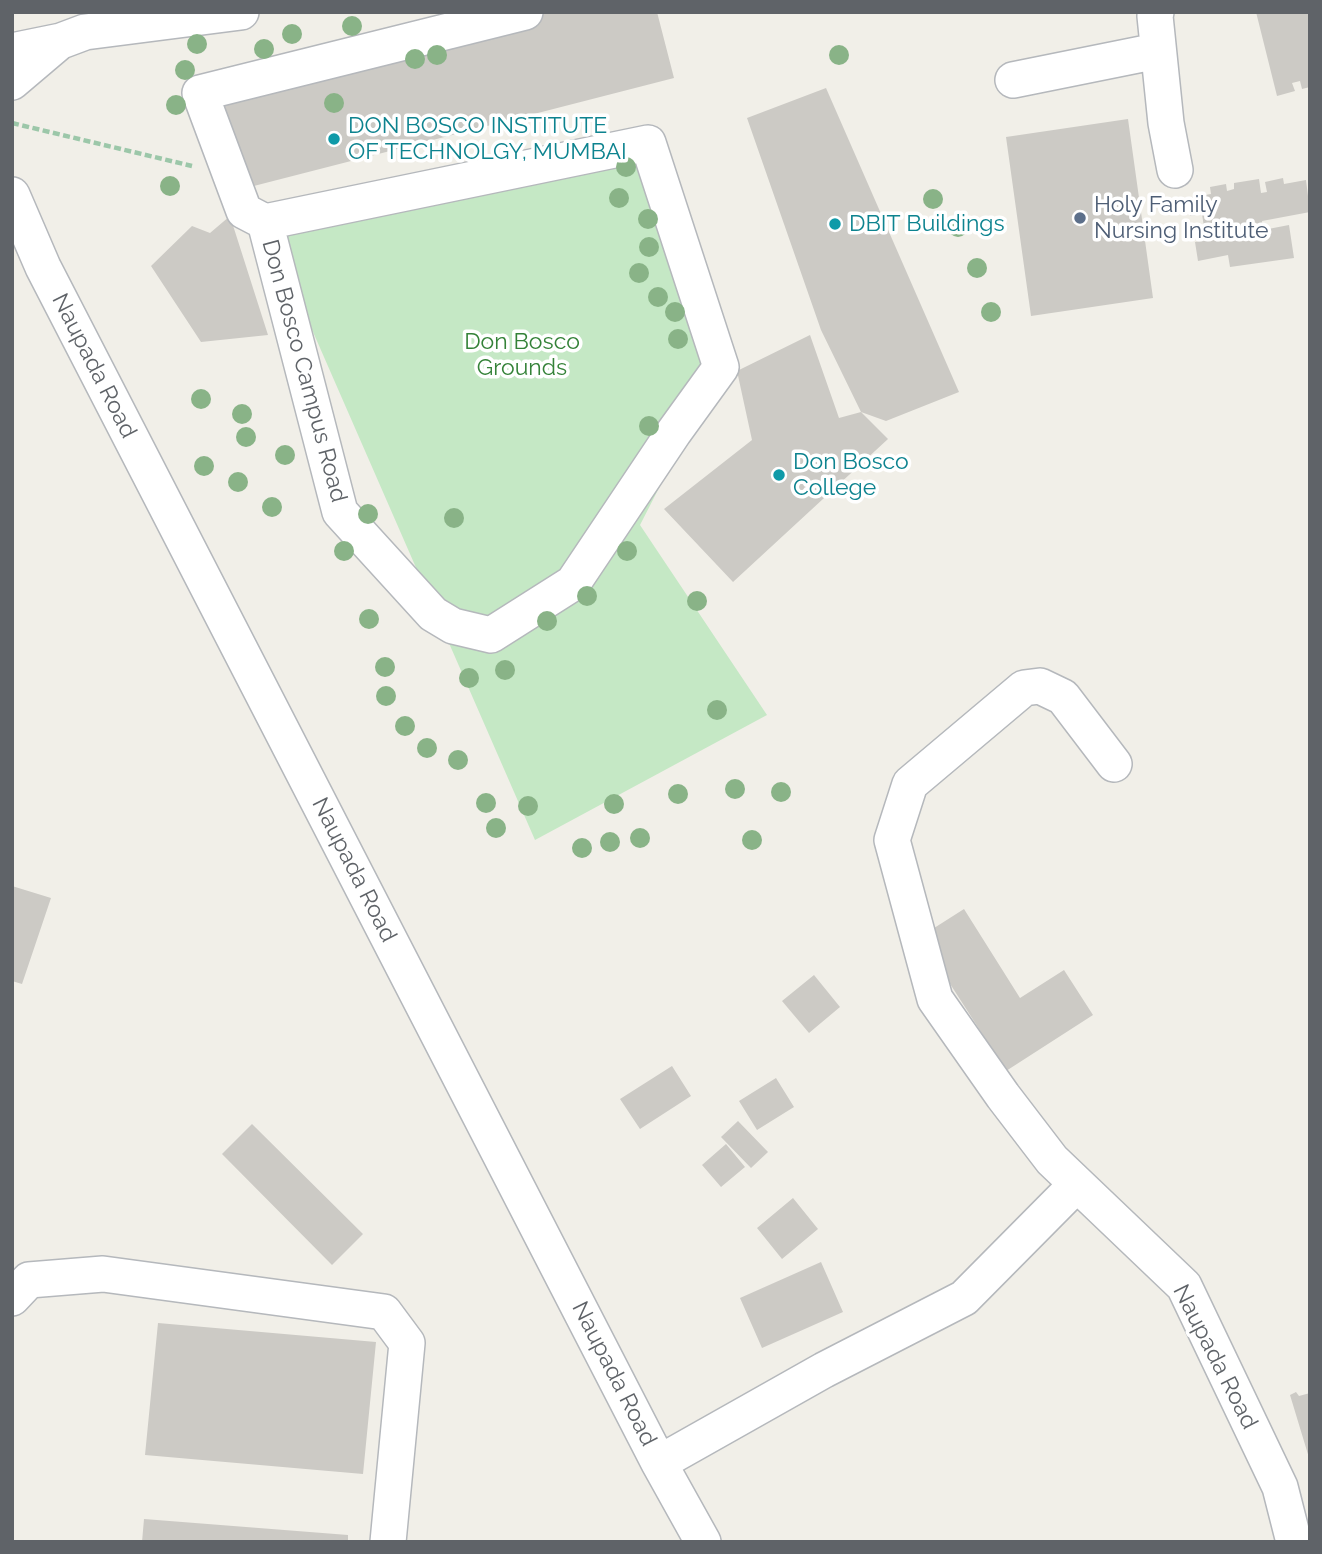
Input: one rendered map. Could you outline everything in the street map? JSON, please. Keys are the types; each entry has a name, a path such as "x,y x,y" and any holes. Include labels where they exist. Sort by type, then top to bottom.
{"street":[{"path":"12,51 77,28 241,12"},
{"name":"Don Bosco Campus Road","path":"265,222 340,512 433,614 453,626 491,635 573,583 721,367 648,143 265,222 244,211 201,93 431,24 525,12"},
{"path":"1156,12 1157,51 1175,170"},
{"path":"12,82 77,28"},
{"path":"1013,80 1157,51"},
{"name":"Naupada Road","path":"12,195 39,257 659,1463 703,1542"},
{"path":"12,230 39,257"},
{"name":"Naupada Road","path":"1114,764 1063,698 1040,686 1024,688 910,784 892,840 935,999 1052,1160 1184,1286 1280,1487 1294,1542"},
{"path":"659,1463 824,1370 964,1298 1077,1184"},
{"path":"12,1298 29,1280 103,1273 384,1312 407,1343 388,1542"}],"path":[{"path":"12,123 231,175"}],"green space":[{"name":"Don Bosco Grounds","path":"648,143 721,367 640,525 767,715 535,840 265,222"}],"building":[{"name":"DON BOSCO INSTITUTE OF TECHNOLGY, MUMBAI","path":"528,12 657,12 674,78 246,188 221,91"},
{"path":"1256,12 1310,12 1310,87 1302,89 1300,81 1292,83 1295,91 1277,96"},
{"name":"DBIT Buildings","path":"826,88 959,392 886,421 861,412 821,330 747,118"},
{"name":"Holy Family Nursing Institute","path":"1128,119 1153,298 1031,316 1006,137"},
{"path":"1283,178 1284,184 1306,180 1310,212 1262,221 1263,230 1289,225 1294,258 1230,267 1228,255 1198,261 1195,242 1206,240 1202,214 1190,216 1187,198 1211,194 1210,187 1226,184 1227,191 1234,189 1234,183 1259,179 1261,193 1267,192 1265,182"},
{"path":"230,216 268,335 201,342 151,266 192,226 210,233"},
{"name":"Don Bosco College","path":"810,335 839,418 861,412 888,439 733,582 664,509 752,440 737,371"},
{"path":"12,886 51,898 22,984 12,981"},
{"path":"964,909 1020,998 1064,970 1093,1015 1006,1071 920,937"},
{"path":"814,975 840,1007 809,1033 782,1001"},
{"path":"672,1066 691,1096 640,1129 620,1099"},
{"path":"776,1078 794,1107 757,1130 739,1101"},
{"path":"738,1121 768,1152 751,1168 721,1137"},
{"path":"252,1124 363,1234 332,1265 222,1154"},
{"path":"726,1144 745,1167 721,1187 702,1165"},
{"path":"793,1198 818,1229 782,1259 757,1228"},
{"path":"821,1262 843,1312 762,1348 740,1298"},
{"path":"158,1323 376,1342 363,1474 145,1455"},
{"path":"1296,1392 1299,1396 1310,1393 1310,1461 1290,1395"},
{"path":"144,1519 348,1535 348,1542 142,1542"}],"place":[{"name":"DON BOSCO INSTITUTE OF TECHNOLGY, MUMBAI","path":"334,139"},
{"name":"Holy Family Nursing Institute","path":"1080,218"},
{"name":"DBIT Buildings","path":"835,224"},
{"name":"Don Bosco College","path":"779,475"}]}
